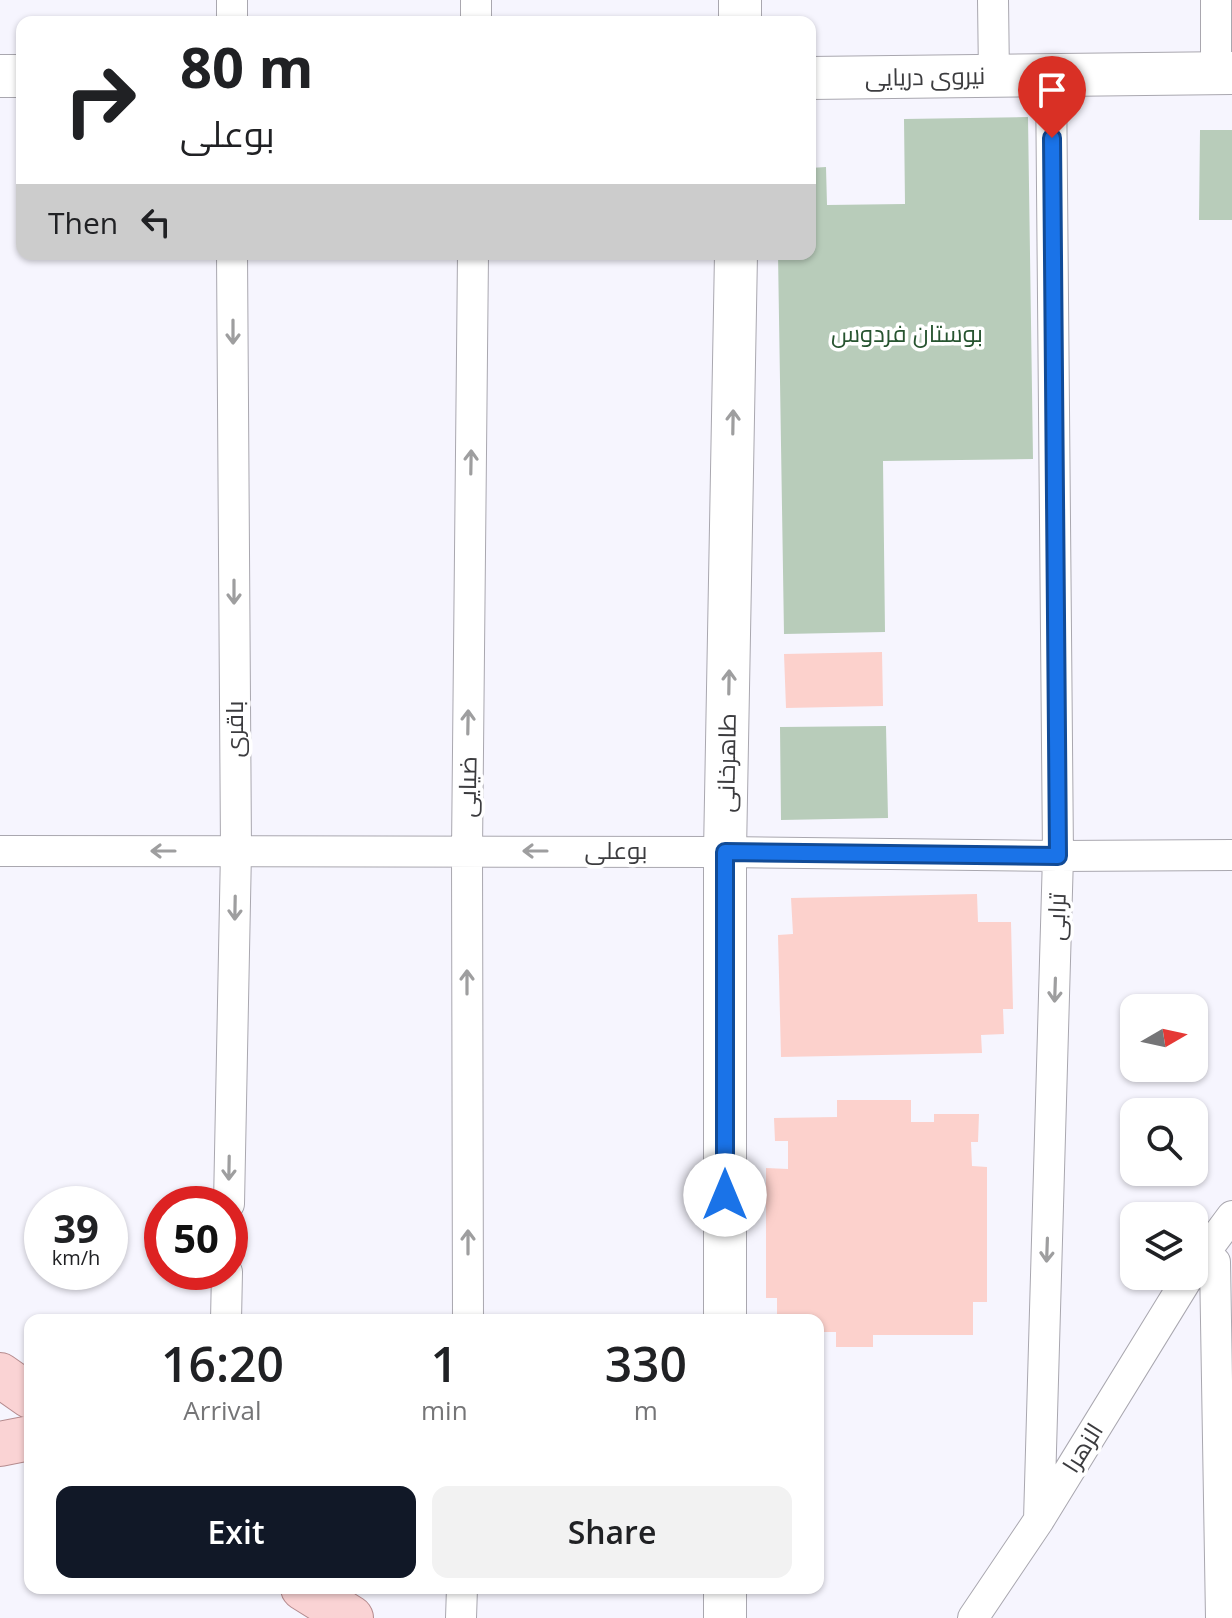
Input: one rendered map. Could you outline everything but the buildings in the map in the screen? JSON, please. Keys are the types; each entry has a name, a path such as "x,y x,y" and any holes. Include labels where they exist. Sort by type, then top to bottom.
{"main road":[{"name":"نیروی دریایی","path":"816,78 1224,73"},
{"name":"طاهرخانی","path":"725,1314 725,852 736,260"},
{"path":"0,1375 24,1392"},
{"path":"0,1444 24,1439"},
{"path":"289,1594 318,1618"},
{"path":"313,1594 351,1618"},
{"path":"725,1594 725,1618"}],"street":[{"path":"993,0 994,76"},
{"path":"1216,0 1224,73"},
{"name":"ترابی","path":"1039,1520 1058,856 1051,75"},
{"name":"باقری","path":"229,1186 236,851 232,260"},
{"name":"ضیایی","path":"468,1314 467,851 473,260"},
{"name":"بوعلی","path":"0,851 1232,855"},
{"name":"الزهرا","path":"1208,1260 1232,1216"},
{"path":"226,1314 227,1290"},
{"name":"الزهرا","path":"973,1618 1189,1290"},
{"path":"1206,1290 1221,1618"},
{"path":"461,1618 462,1594"}],"green space":[{"name":"بوستان فردوس","path":"1028,117 1033,459 883,461 885,632 784,634 778,260 816,260 816,168 826,167 827,205 905,204 904,119"},
{"path":"1200,130 1232,130 1232,220 1199,220"},
{"path":"886,726 888,818 781,820 780,727"}],"route":[{"path":"725,1195 725,852 1058,856 1052,138"}]}
